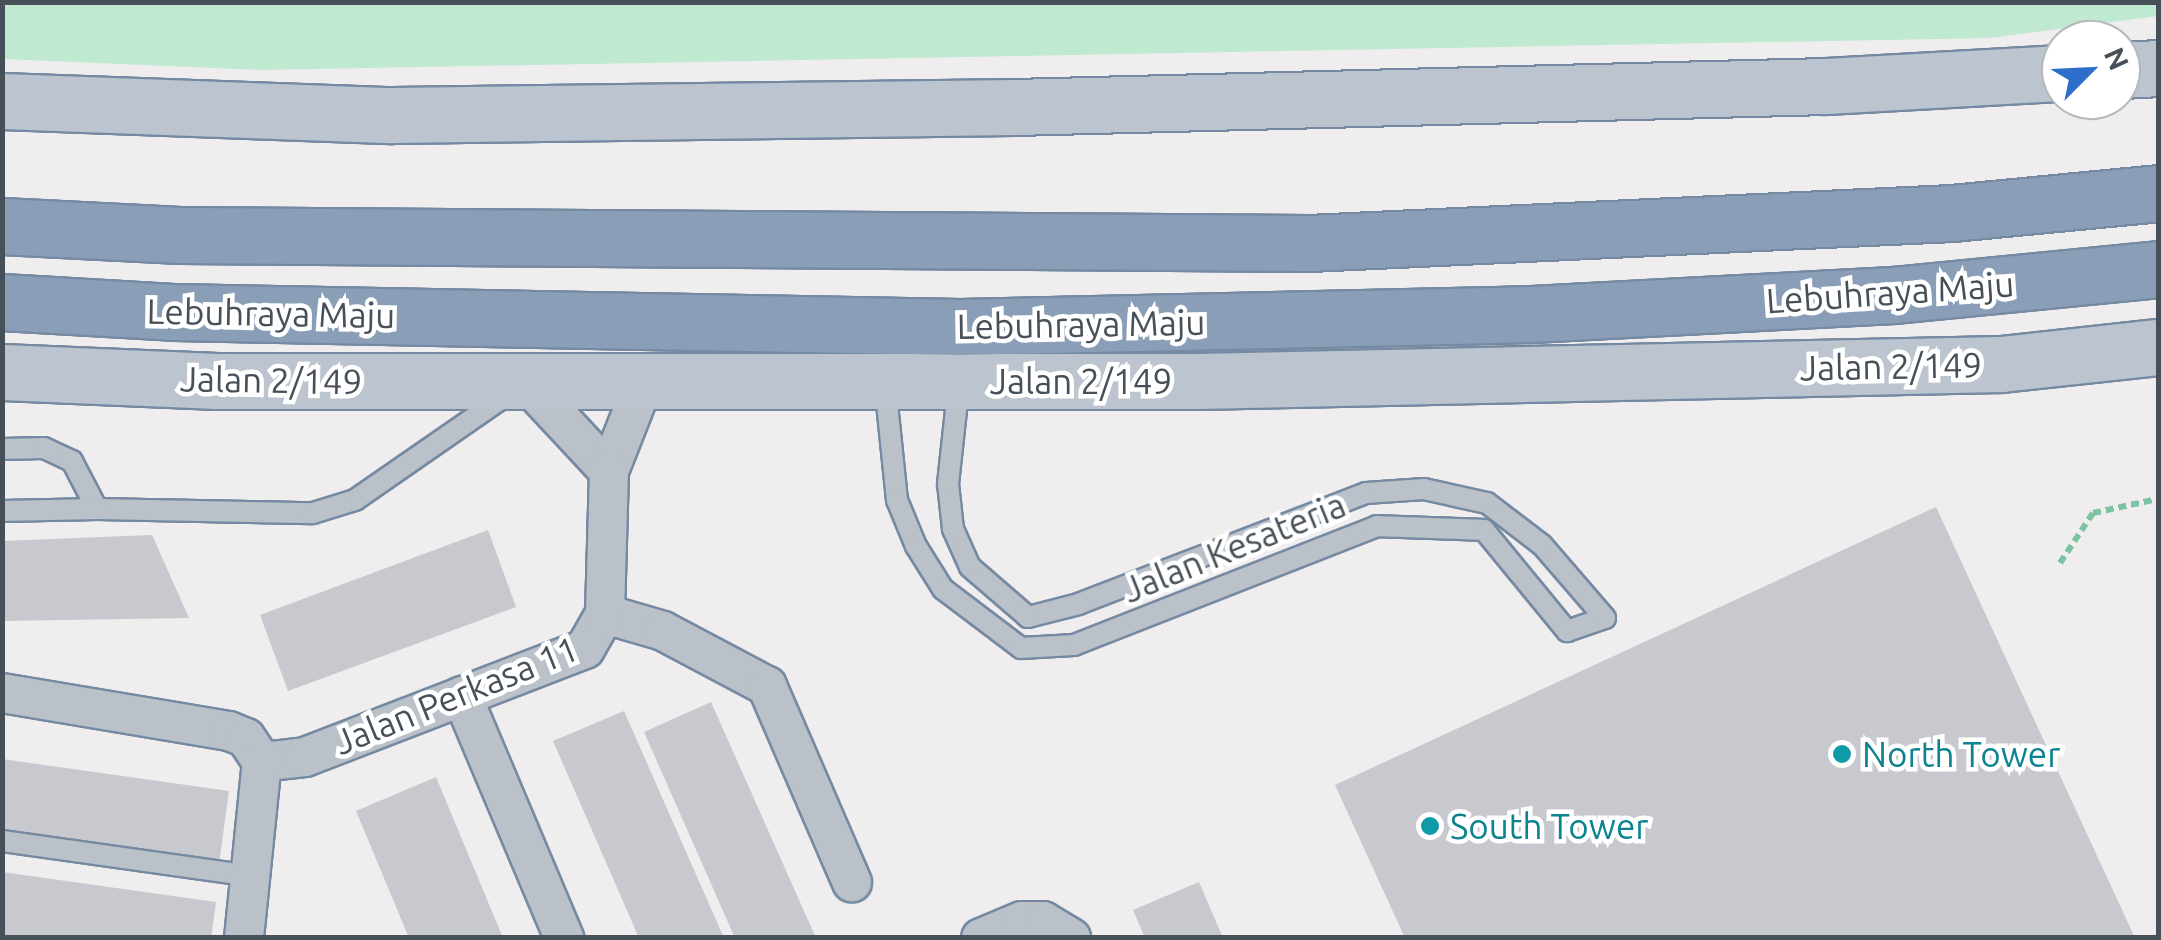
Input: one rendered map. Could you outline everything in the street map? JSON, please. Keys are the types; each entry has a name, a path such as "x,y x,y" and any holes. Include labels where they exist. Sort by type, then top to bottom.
{"highway":[{"path":"2,226 180,236 1309,243 1952,213 2158,193"},
{"name":"Lebuhraya Maju","path":"2,302 193,312 980,327 1550,313 1894,296 2158,268"}],"main road":[{"path":"2,102 392,115 1014,108 1827,86 2041,74"},
{"name":"Jalan 2/149","path":"2,372 216,381 885,382 2001,364 2158,347"}],"street":[{"path":"526,381 609,470"},
{"path":"605,614 609,470 644,382"},
{"name":"Jalan Perkasa 11","path":"262,762 304,757 586,649 605,614 662,632 767,686 852,882"},
{"path":"2,693 229,731 246,738 262,762 262,802 244,938"},
{"path":"462,696 564,938"},
{"path":"980,938 1022,921 1064,932"}],"lane":[{"path":"2,512 97,509 312,514 355,500 526,381"},
{"name":"Jalan Kesateria","path":"885,382 897,500 916,546 943,589 1021,648 1074,645 1377,526 1484,530 1567,631 1605,618 1542,545 1487,503 1424,488 1366,492 1079,604 1028,617 970,567 953,529 948,484 959,381"},
{"path":"2,448 44,448 72,461 97,509"},
{"path":"2,841 252,876"}],"path":[{"path":"2060,563 2094,513 2158,499"}],"green space":[{"path":"3,2 2158,2 2158,16 2041,20 2041,31 1989,38 259,70 3,59"}],"building":[{"path":"1936,507 2135,938 1405,938 1335,785"},
{"path":"488,530 516,607 288,691 260,615"},
{"path":"152,535 189,618 2,621 2,541"},
{"path":"711,702 816,938 735,938 644,732"},
{"path":"624,711 724,938 639,938 553,741"},
{"path":"2,759 229,791 219,864 2,833"},
{"path":"436,777 503,938 409,938 356,811"},
{"path":"2,872 216,902 211,938 2,938"},
{"path":"1199,882 1223,938 1145,938 1133,910"}],"place":[{"name":"North Tower","path":"1842,754"},
{"name":"South Tower","path":"1430,826"}]}
